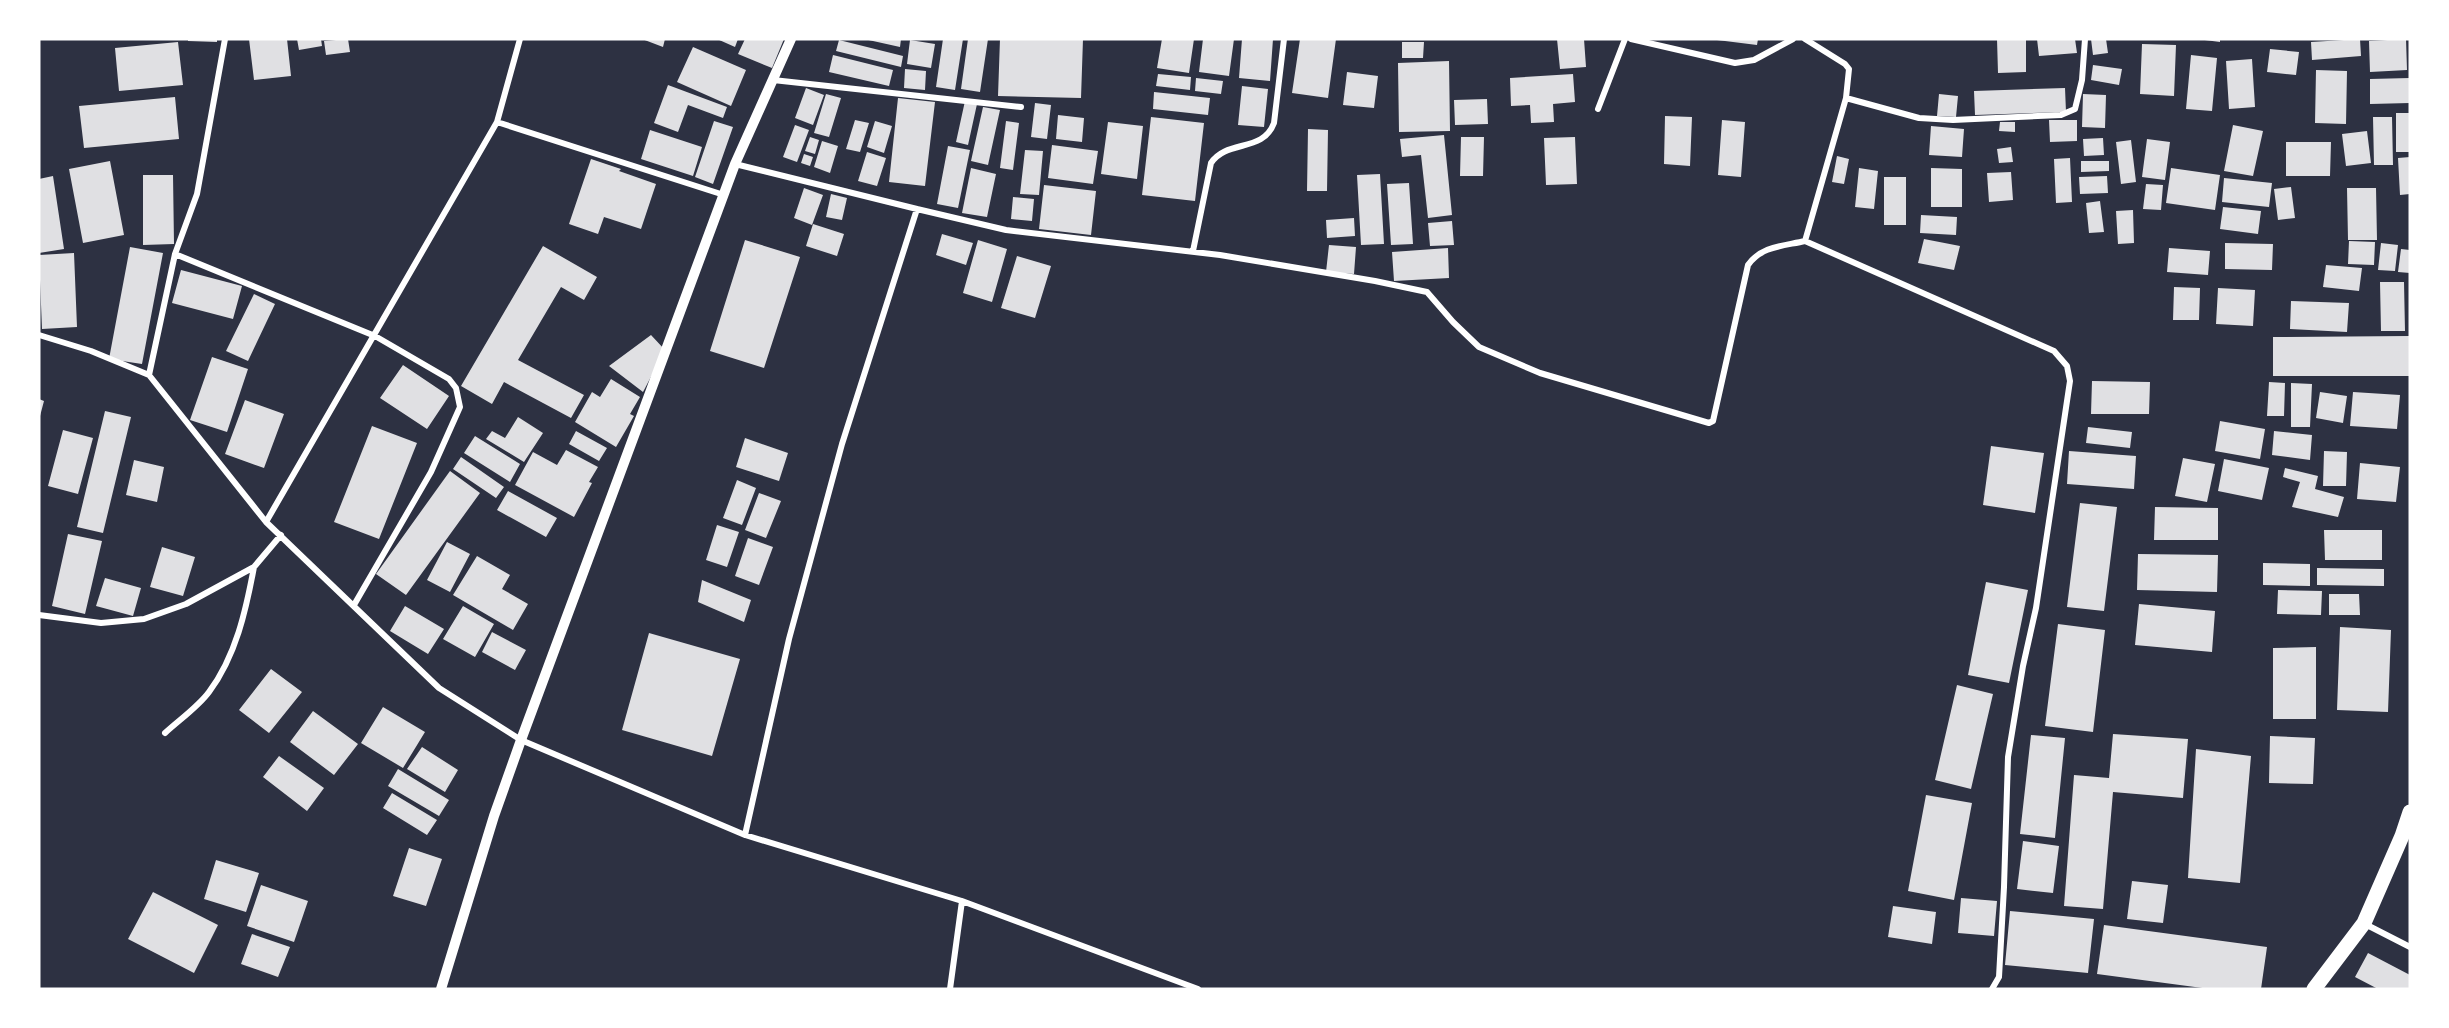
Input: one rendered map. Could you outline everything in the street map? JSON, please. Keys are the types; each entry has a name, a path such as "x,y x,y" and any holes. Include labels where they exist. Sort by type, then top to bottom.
{"main road":[{"path":"2314,989 2364,923 2410,812"}],"street":[{"path":"149,375 175,254 197,194 225,39"},
{"path":"266,522 497,122 520,39"},
{"path":"441,989 494,816 521,740 735,164 791,39"},
{"path":"1193,251 1211,163 1216,155 1264,139 1271,132 1284,39"},
{"path":"1598,109 1625,39"},
{"path":"1631,39 1735,63 1754,60 1793,39"},
{"path":"1805,39 1845,64 1849,69 1846,98 1805,241"},
{"path":"1846,98 1919,118 1953,120 2061,115 2075,109 2079,98 2085,39"},
{"path":"773,80 1022,107"},
{"path":"497,122 725,195"},
{"path":"735,164 1006,230 1193,251 1375,280 1427,292 1479,347 1540,373 1709,423 1713,421 1748,265 1763,250 1805,241 2054,351 2067,366 2070,381 2036,608 2023,666 2008,757 1999,977 1992,989"},
{"path":"745,835 789,639 842,444 917,209"},
{"path":"175,254 375,336 449,379 456,388 460,407 431,472 354,605"},
{"path":"39,335 91,351 149,375 266,522 440,688 521,740 745,835 962,901 1198,989"},
{"path":"39,615 101,623 144,619 186,604 254,567 281,535"},
{"path":"165,733 208,694 225,668 247,608 254,567"},
{"path":"950,989 962,901"},
{"path":"2364,923 2410,947"}],"building":[{"path":"188,39 217,39 217,42 188,41"},
{"path":"249,39 287,39 291,76 254,80"},
{"path":"297,39 321,39 322,46 299,50"},
{"path":"348,39 350,52 326,55 324,41"},
{"path":"642,39 665,39 663,47"},
{"path":"717,39 738,39 735,47"},
{"path":"745,39 784,39 772,68 738,54"},
{"path":"864,39 901,39 900,47"},
{"path":"943,39 963,39 955,90 936,87"},
{"path":"968,39 988,39 980,92 961,89"},
{"path":"1000,39 1083,39 1081,98 998,96"},
{"path":"1162,39 1194,39 1189,73 1157,68"},
{"path":"1203,39 1234,39 1229,76 1199,72"},
{"path":"1242,39 1273,39 1270,81 1239,78"},
{"path":"1300,39 1336,39 1328,98 1292,93"},
{"path":"1557,39 1584,39 1586,67 1560,69"},
{"path":"1709,39 1758,39 1757,45"},
{"path":"1997,39 2026,39 2026,72 1998,73"},
{"path":"2037,39 2075,39 2077,53 2039,56"},
{"path":"2091,39 2106,39 2108,53 2093,55"},
{"path":"2197,39 2220,39 2220,42"},
{"path":"2360,39 2361,56 2312,60 2311,42"},
{"path":"2406,39 2407,70 2370,72 2369,41"},
{"path":"839,40 903,56 901,67 836,51"},
{"path":"910,40 935,44 931,68 907,64"},
{"path":"178,42 183,85 119,91 115,48"},
{"path":"1402,42 1424,42 1423,58 1402,58"},
{"path":"2142,44 2176,45 2174,96 2140,94"},
{"path":"693,47 746,70 731,106 677,82"},
{"path":"2270,49 2299,52 2296,75 2267,72"},
{"path":"833,55 893,70 889,86 829,72"},
{"path":"2191,55 2217,58 2212,111 2186,109"},
{"path":"2252,59 2255,107 2229,109 2226,61"},
{"path":"1449,61 1450,131 1399,132 1398,63"},
{"path":"2093,65 2122,69 2119,85 2091,80"},
{"path":"905,69 926,71 925,90 904,88"},
{"path":"2316,70 2347,71 2346,124 2315,123"},
{"path":"1347,72 1378,76 1374,108 1343,105"},
{"path":"1158,74 1191,77 1190,90 1156,86"},
{"path":"1573,74 1575,102 1553,104 1554,122 1531,123 1530,105 1511,106 1510,78"},
{"path":"1196,78 1223,81 1221,94 1195,91"},
{"path":"2410,78 2410,103 2370,104 2370,79"},
{"path":"668,85 727,107 723,118 688,105 678,132 654,123"},
{"path":"1242,86 1268,89 1264,127 1238,125"},
{"path":"806,88 824,95 813,125 795,118"},
{"path":"2065,88 2066,112 1975,115 1974,91"},
{"path":"1154,92 1210,98 1208,115 1153,109"},
{"path":"826,94 841,98 829,137 814,133"},
{"path":"1939,94 1958,96 1956,117 1937,116"},
{"path":"2083,94 2106,95 2105,128 2082,127"},
{"path":"175,97 179,139 84,148 79,106"},
{"path":"898,98 935,102 925,186 889,182"},
{"path":"1487,99 1488,124 1455,125 1454,100"},
{"path":"965,101 977,104 968,145 956,142"},
{"path":"1035,103 1051,105 1047,139 1031,137"},
{"path":"983,107 1000,110 988,165 971,161"},
{"path":"2396,113 2410,113 2410,152 2396,152"},
{"path":"1058,115 1084,118 1082,142 1056,139"},
{"path":"1665,116 1692,117 1690,166 1664,164"},
{"path":"1151,117 1204,123 1195,201 1142,195"},
{"path":"2373,117 2392,117 2393,165 2374,165"},
{"path":"855,120 869,123 860,152 846,149"},
{"path":"1722,120 1745,122 1741,177 1718,175"},
{"path":"2049,120 2077,120 2077,141 2050,142"},
{"path":"714,121 733,127 713,184 695,177"},
{"path":"875,121 892,126 884,153 867,147"},
{"path":"1006,121 1019,123 1013,170 1000,168"},
{"path":"1108,122 1143,126 1137,179 1101,174"},
{"path":"2000,122 2015,122 2015,132 1999,131"},
{"path":"795,125 809,130 797,162 783,157"},
{"path":"2233,125 2263,131 2253,176 2224,171"},
{"path":"1931,126 1964,129 1962,157 1929,155"},
{"path":"1308,129 1328,130 1327,191 1307,191"},
{"path":"650,130 702,147 693,176 641,159"},
{"path":"2367,131 2371,163 2346,166 2342,134"},
{"path":"1444,135 1452,215 1428,218 1421,155 1402,157 1400,139"},
{"path":"810,137 819,140 815,154 805,151"},
{"path":"1461,137 1484,137 1483,176 1460,176"},
{"path":"1575,137 1577,184 1546,185 1544,138"},
{"path":"2103,138 2104,155 2084,156 2083,139"},
{"path":"2147,139 2170,142 2165,180 2142,177"},
{"path":"2131,140 2136,182 2121,184 2116,142"},
{"path":"822,141 838,146 830,173 814,167"},
{"path":"2286,142 2331,142 2330,176 2286,176"},
{"path":"1052,145 1098,151 1093,184 1048,178"},
{"path":"948,146 970,150 958,208 937,204"},
{"path":"2011,147 2013,162 1999,163 1997,149"},
{"path":"1025,150 1043,151 1039,195 1020,194"},
{"path":"867,152 886,158 877,186 858,181"},
{"path":"804,154 813,157 810,166 801,163"},
{"path":"1837,156 1849,159 1844,184 1832,182"},
{"path":"2410,157 2410,194 2400,195 2398,158"},
{"path":"2070,158 2072,202 2056,203 2054,159"},
{"path":"591,159 656,184 641,229 604,217 598,234 569,224"},
{"path":"110,161 124,235 83,243 69,169"},
{"path":"2081,161 2109,161 2109,171 2081,172"},
{"path":"971,168 996,174 987,217 962,213"},
{"path":"1859,168 1878,171 1874,209 1855,207"},
{"path":"1931,168 1962,169 1962,207 1931,207"},
{"path":"2171,168 2220,175 2215,210 2166,203"},
{"path":"2011,172 2013,200 1989,202 1987,173"},
{"path":"1380,174 1384,244 1361,245 1357,175"},
{"path":"143,175 173,175 174,244 143,245"},
{"path":"53,176 64,249 39,253 39,179"},
{"path":"2107,176 2108,193 2080,194 2079,177"},
{"path":"1884,177 1906,177 1906,225 1884,225"},
{"path":"2224,178 2272,183 2269,207 2222,202"},
{"path":"1409,183 1413,244 1391,245 1387,184"},
{"path":"2146,184 2163,185 2161,210 2143,209"},
{"path":"1044,185 1096,191 1091,235 1039,229"},
{"path":"2291,187 2295,218 2278,220 2274,189"},
{"path":"804,188 823,195 812,225 794,218"},
{"path":"2347,188 2376,188 2377,240 2348,240"},
{"path":"831,194 847,198 842,220 826,217"},
{"path":"1013,197 1034,199 1032,221 1011,219"},
{"path":"2100,201 2104,232 2089,233 2086,203"},
{"path":"2223,207 2261,211 2258,234 2220,229"},
{"path":"2133,210 2134,243 2118,244 2116,211"},
{"path":"1921,215 1957,217 1956,235 1920,233"},
{"path":"1354,218 1355,236 1327,238 1326,220"},
{"path":"1452,221 1454,245 1430,246 1428,223"},
{"path":"813,224 844,234 837,256 806,246"},
{"path":"942,234 973,243 966,265 936,255"},
{"path":"1924,239 1960,246 1954,270 1918,263"},
{"path":"745,240 800,257 764,368 710,351"},
{"path":"978,240 1007,249 992,302 963,293"},
{"path":"2349,241 2375,242 2374,265 2348,264"},
{"path":"2225,243 2273,244 2272,270 2225,269"},
{"path":"2381,243 2398,245 2395,271 2378,270"},
{"path":"1329,245 1356,247 1354,274 1326,272"},
{"path":"543,246 597,277 584,300 561,287 518,360 584,395 571,418 504,382 492,404 461,386"},
{"path":"130,247 163,253 142,364 109,359"},
{"path":"1448,248 1449,278 1394,281 1392,252"},
{"path":"2169,248 2210,251 2208,275 2167,272"},
{"path":"2401,249 2410,250 2410,273 2398,272"},
{"path":"74,253 77,327 42,329 39,255"},
{"path":"1017,256 1051,266 1035,318 1001,308"},
{"path":"2326,265 2362,268 2359,291 2323,287"},
{"path":"181,270 242,286 233,319 172,303"},
{"path":"2380,282 2404,282 2405,331 2381,331"},
{"path":"2174,287 2200,288 2199,320 2173,320"},
{"path":"2218,288 2255,290 2253,326 2216,324"},
{"path":"254,294 275,304 248,361 226,351"},
{"path":"2291,301 2349,303 2347,332 2290,329"},
{"path":"651,335 665,350 643,392 609,366"},
{"path":"2409,336 2409,376 2273,376 2273,337"},
{"path":"212,357 248,369 227,432 190,420"},
{"path":"403,365 449,396 427,429 380,398"},
{"path":"611,379 640,397 630,414 634,416 616,447 575,422 592,392 600,397"},
{"path":"2092,381 2150,382 2149,414 2091,414"},
{"path":"2269,382 2285,383 2284,416 2267,416"},
{"path":"2291,383 2312,384 2310,427 2291,427"},
{"path":"2320,392 2347,396 2343,423 2316,418"},
{"path":"2353,392 2400,395 2397,429 2350,426"},
{"path":"39,399 44,401 40,416 39,416"},
{"path":"245,400 284,414 264,468 225,454"},
{"path":"105,411 131,417 103,533 77,527"},
{"path":"518,417 543,433 524,462 486,439 492,431 505,438"},
{"path":"2220,421 2265,429 2260,459 2215,451"},
{"path":"372,426 417,443 379,539 334,522"},
{"path":"2088,427 2132,432 2130,448 2086,443"},
{"path":"63,430 93,438 78,494 48,486"},
{"path":"576,431 607,448 599,461 569,444"},
{"path":"2274,431 2312,435 2310,460 2272,455"},
{"path":"475,436 520,464 510,482 464,453"},
{"path":"745,438 788,453 779,481 736,467"},
{"path":"1991,446 2044,453 2035,513 1983,505"},
{"path":"566,450 598,467 574,517 515,485 533,452 557,465"},
{"path":"2069,451 2136,456 2134,489 2067,484"},
{"path":"2324,451 2347,452 2346,486 2323,486"},
{"path":"461,457 504,487 496,498 453,469"},
{"path":"2183,458 2215,464 2207,502 2175,496"},
{"path":"2224,459 2269,468 2262,500 2218,491"},
{"path":"134,460 164,467 157,502 126,495"},
{"path":"2360,463 2400,467 2396,502 2357,499"},
{"path":"2285,468 2318,476 2315,489 2344,497 2338,517 2292,507 2300,482 2283,477"},
{"path":"450,471 480,493 406,595 376,574"},
{"path":"737,480 756,488 742,525 723,518"},
{"path":"508,491 557,518 546,537 497,510"},
{"path":"759,493 781,501 766,538 745,530"},
{"path":"2080,503 2117,507 2104,611 2067,607"},
{"path":"2155,507 2218,508 2218,540 2154,540"},
{"path":"717,525 739,532 727,567 706,560"},
{"path":"2324,530 2382,530 2382,560 2325,560"},
{"path":"68,534 102,541 85,614 52,606"},
{"path":"748,538 773,547 759,585 735,576"},
{"path":"447,542 470,554 450,592 427,580"},
{"path":"162,547 195,557 183,596 150,587"},
{"path":"2138,554 2218,555 2217,592 2137,590"},
{"path":"477,556 510,575 502,589 528,604 513,630 453,595"},
{"path":"2263,563 2310,564 2310,586 2263,585"},
{"path":"2317,568 2384,569 2384,586 2317,585"},
{"path":"105,578 141,588 133,616 96,606"},
{"path":"702,580 751,600 744,622 698,602"},
{"path":"1986,582 2028,590 2009,683 1968,675"},
{"path":"2278,590 2322,591 2321,615 2277,614"},
{"path":"2329,594 2359,594 2360,615 2329,615"},
{"path":"2139,604 2215,611 2212,652 2135,645"},
{"path":"405,606 444,629 428,654 390,631"},
{"path":"463,606 494,624 475,657 443,639"},
{"path":"2058,624 2105,630 2093,732 2045,726"},
{"path":"2340,627 2391,630 2388,712 2337,710"},
{"path":"492,632 526,650 515,670 482,652"},
{"path":"649,633 740,659 712,756 622,730"},
{"path":"2316,647 2316,719 2273,719 2273,648"},
{"path":"271,669 302,692 269,733 239,710"},
{"path":"1957,685 1993,694 1971,789 1935,780"},
{"path":"383,707 425,732 403,768 361,743"},
{"path":"313,711 358,744 334,775 290,742"},
{"path":"2113,734 2188,739 2183,798 2113,792 2103,909 2064,906 2074,775 2109,778"},
{"path":"2031,735 2065,738 2055,838 2020,834"},
{"path":"2270,736 2315,738 2313,784 2269,783"},
{"path":"422,747 458,770 445,792 407,769"},
{"path":"2196,749 2251,756 2240,883 2188,878"},
{"path":"279,756 324,788 307,811 263,777"},
{"path":"398,769 449,800 439,816 388,786"},
{"path":"392,793 437,820 427,835 383,808"},
{"path":"1926,795 1972,803 1954,900 1908,891"},
{"path":"2023,841 2059,846 2053,893 2017,889"},
{"path":"409,848 442,859 426,906 393,896"},
{"path":"216,860 259,873 246,912 204,899"},
{"path":"2132,881 2168,885 2163,923 2127,919"},
{"path":"261,885 308,901 294,942 247,926"},
{"path":"153,892 218,925 194,973 128,939"},
{"path":"1961,898 1997,901 1994,936 1958,933"},
{"path":"1893,906 1936,912 1932,944 1888,937"},
{"path":"2010,911 2094,919 2088,973 2005,965"},
{"path":"2104,925 2267,947 2261,989 2210,989 2097,974"},
{"path":"252,934 290,947 278,977 241,964"},
{"path":"2368,953 2410,975 2410,989 2378,989 2355,977"}]}
